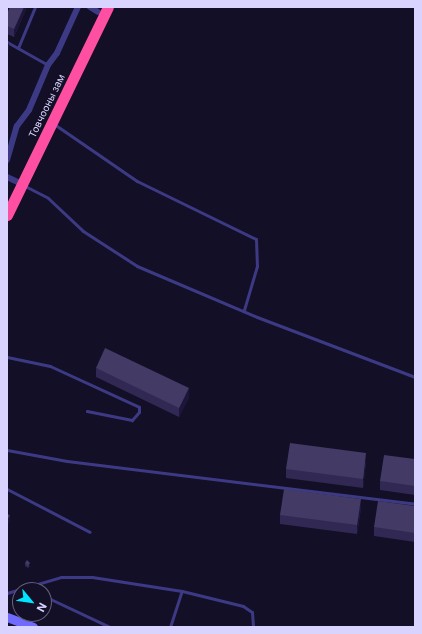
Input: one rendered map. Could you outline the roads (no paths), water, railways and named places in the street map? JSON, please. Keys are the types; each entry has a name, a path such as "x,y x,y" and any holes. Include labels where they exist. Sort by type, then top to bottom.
{"highway":[{"name":"Товчооны зам","path":"7,215 15,181 52,122 108,7"},
{"name":"Товчооны зам","path":"7,199 96,9"}],"main road":[{"path":"7,617 33,627"}],"street":[{"path":"7,160 17,126 29,110 48,65 57,53 78,7"}],"lane":[{"path":"18,48 35,7"},
{"path":"7,42 48,65"},
{"path":"52,122 137,181 256,239 256,266 244,310"},
{"path":"15,181 48,198 83,231 109,250 137,266 415,377"},
{"path":"7,357 50,366 139,408 139,412 132,420 87,411"},
{"path":"7,450 67,461 415,504"},
{"path":"7,489 90,532"},
{"path":"44,582 61,577 92,577 182,591 243,606 252,612 253,627"},
{"path":"170,627 182,591"},
{"path":"52,600 110,627"}]}
